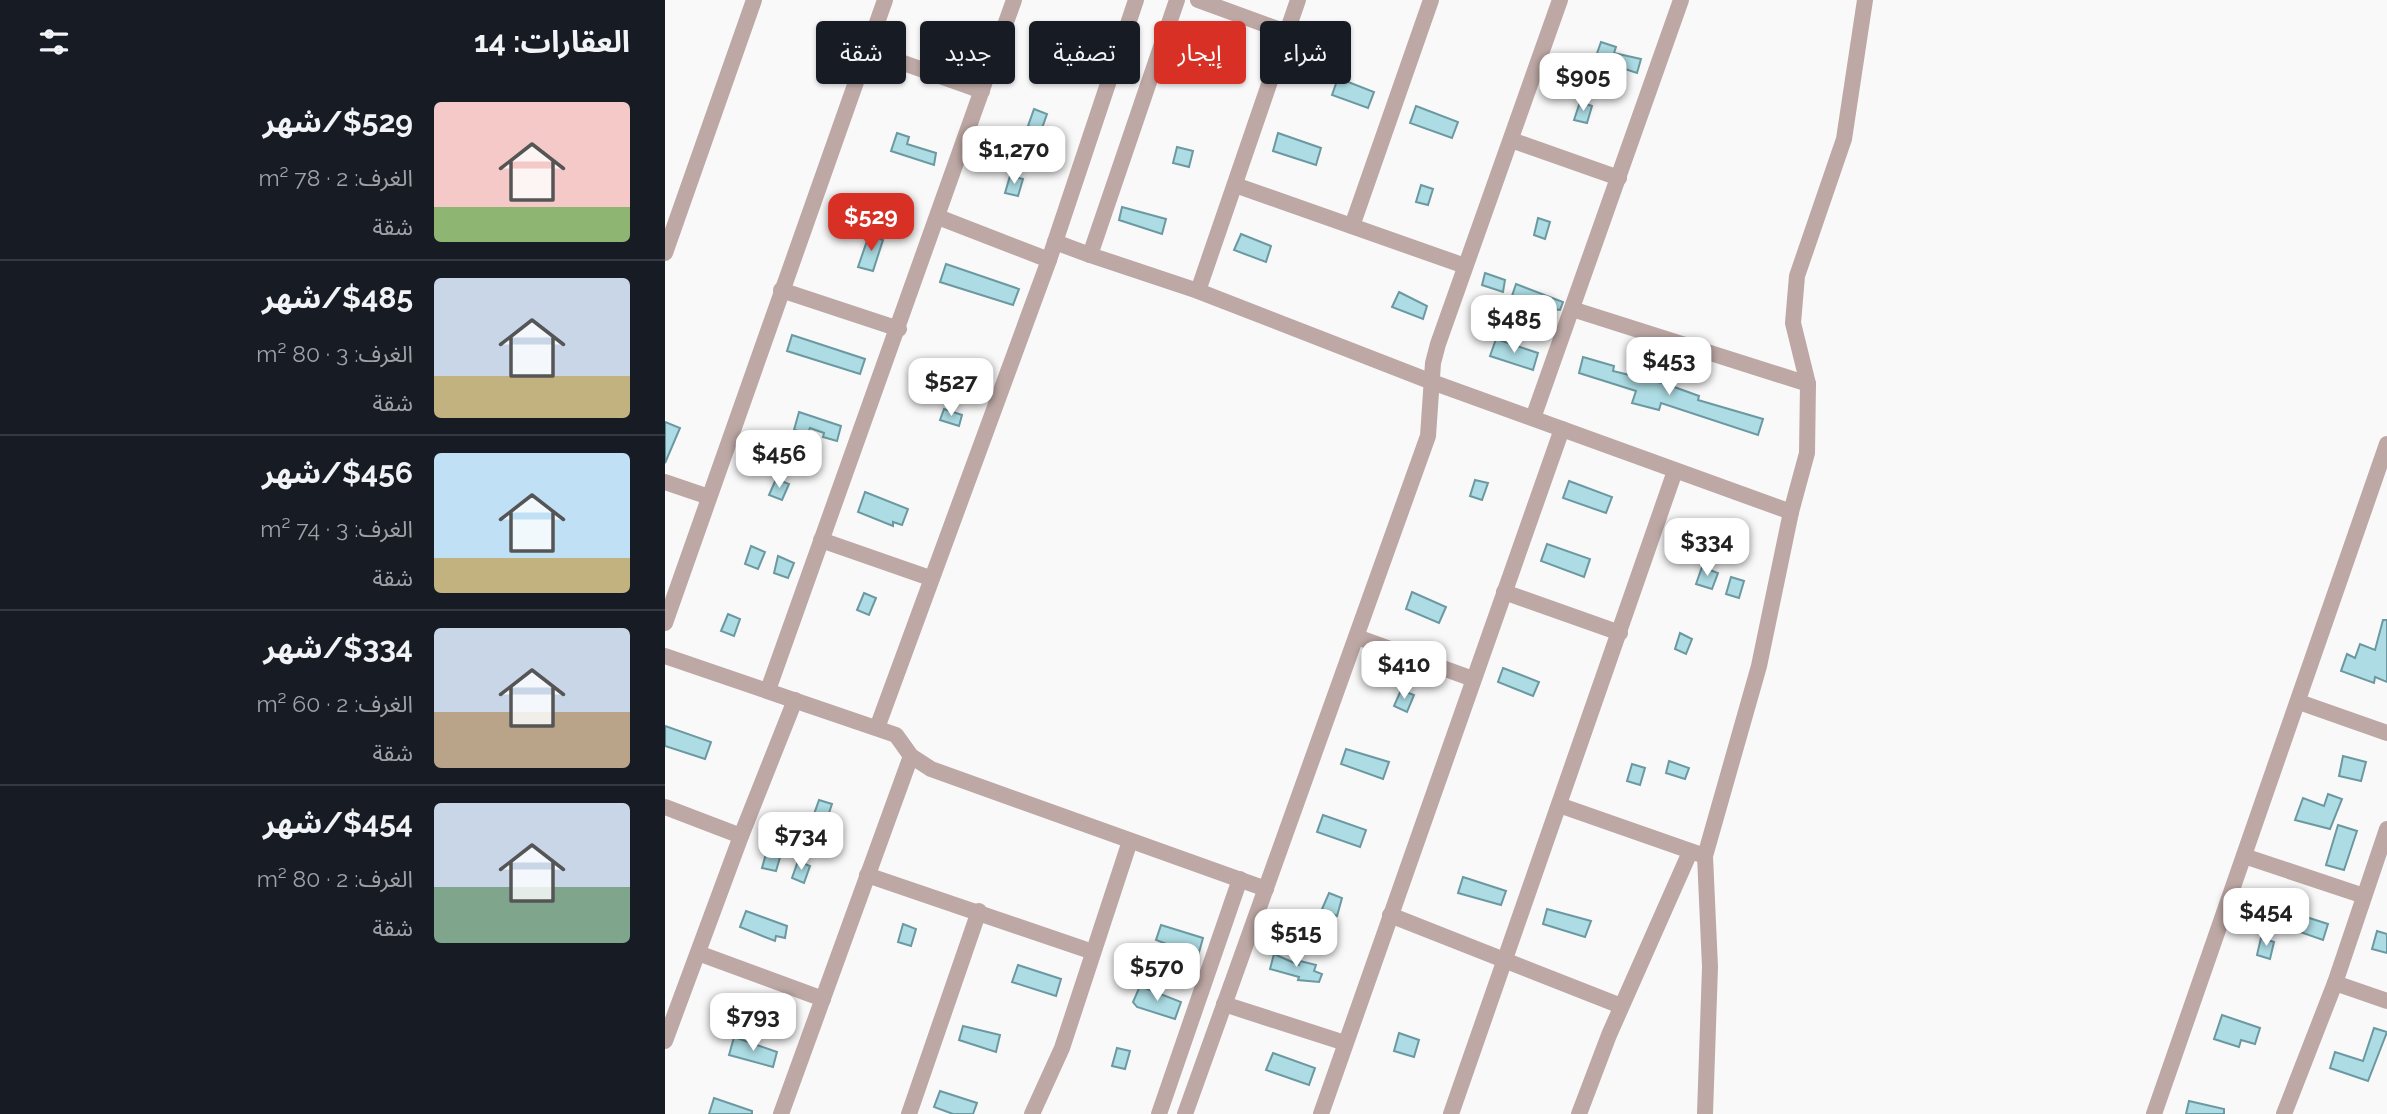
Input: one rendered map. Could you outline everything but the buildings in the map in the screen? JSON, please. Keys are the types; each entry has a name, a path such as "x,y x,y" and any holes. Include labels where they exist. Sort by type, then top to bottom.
{"street":[{"path":"665,253 754,0"},
{"path":"877,21 885,0"},
{"path":"768,690 899,329 1014,0"},
{"path":"877,728 1049,260 1136,0"},
{"path":"1090,255 1177,0"},
{"path":"1198,0 1260,23"},
{"path":"1290,21 1298,0"},
{"path":"1352,226 1431,0"},
{"path":"1185,1114 1428,436 1438,344 1560,0"},
{"path":"1533,418 1681,0"},
{"path":"1579,1114 1622,1006 1697,854 1759,666 1791,512 1807,453 1808,384 1793,323 1792,297 1844,139 1865,0"},
{"path":"906,64 982,91"},
{"path":"665,623 855,84"},
{"path":"1198,291 1269,84"},
{"path":"1511,140 1619,178"},
{"path":"1235,185 1465,266"},
{"path":"937,217 1049,260"},
{"path":"1055,242 1198,291 1432,382 1791,512"},
{"path":"781,290 899,329"},
{"path":"1572,309 1808,384"},
{"path":"1321,1114 1562,429"},
{"path":"2154,1114 2387,444"},
{"path":"1451,1114 1675,471"},
{"path":"665,482 709,497"},
{"path":"821,540 930,578"},
{"path":"1504,592 1620,633"},
{"path":"1357,637 1473,679"},
{"path":"665,656 896,735 911,756 931,769 1266,889"},
{"path":"665,1041 795,700"},
{"path":"2299,702 2387,733"},
{"path":"782,1114 911,756"},
{"path":"1559,804 1697,854"},
{"path":"665,807 741,836"},
{"path":"2284,1114 2335,983 2387,830"},
{"path":"1032,1114 1062,1048 1130,841"},
{"path":"1697,854 1710,957 1705,1114"},
{"path":"2244,856 2364,896"},
{"path":"867,875 1093,952"},
{"path":"1159,1114 1240,880"},
{"path":"909,1114 979,912"},
{"path":"1390,915 1622,1006"},
{"path":"698,953 823,999"},
{"path":"2335,983 2387,1001"},
{"path":"1224,1004 1345,1043"}]}
